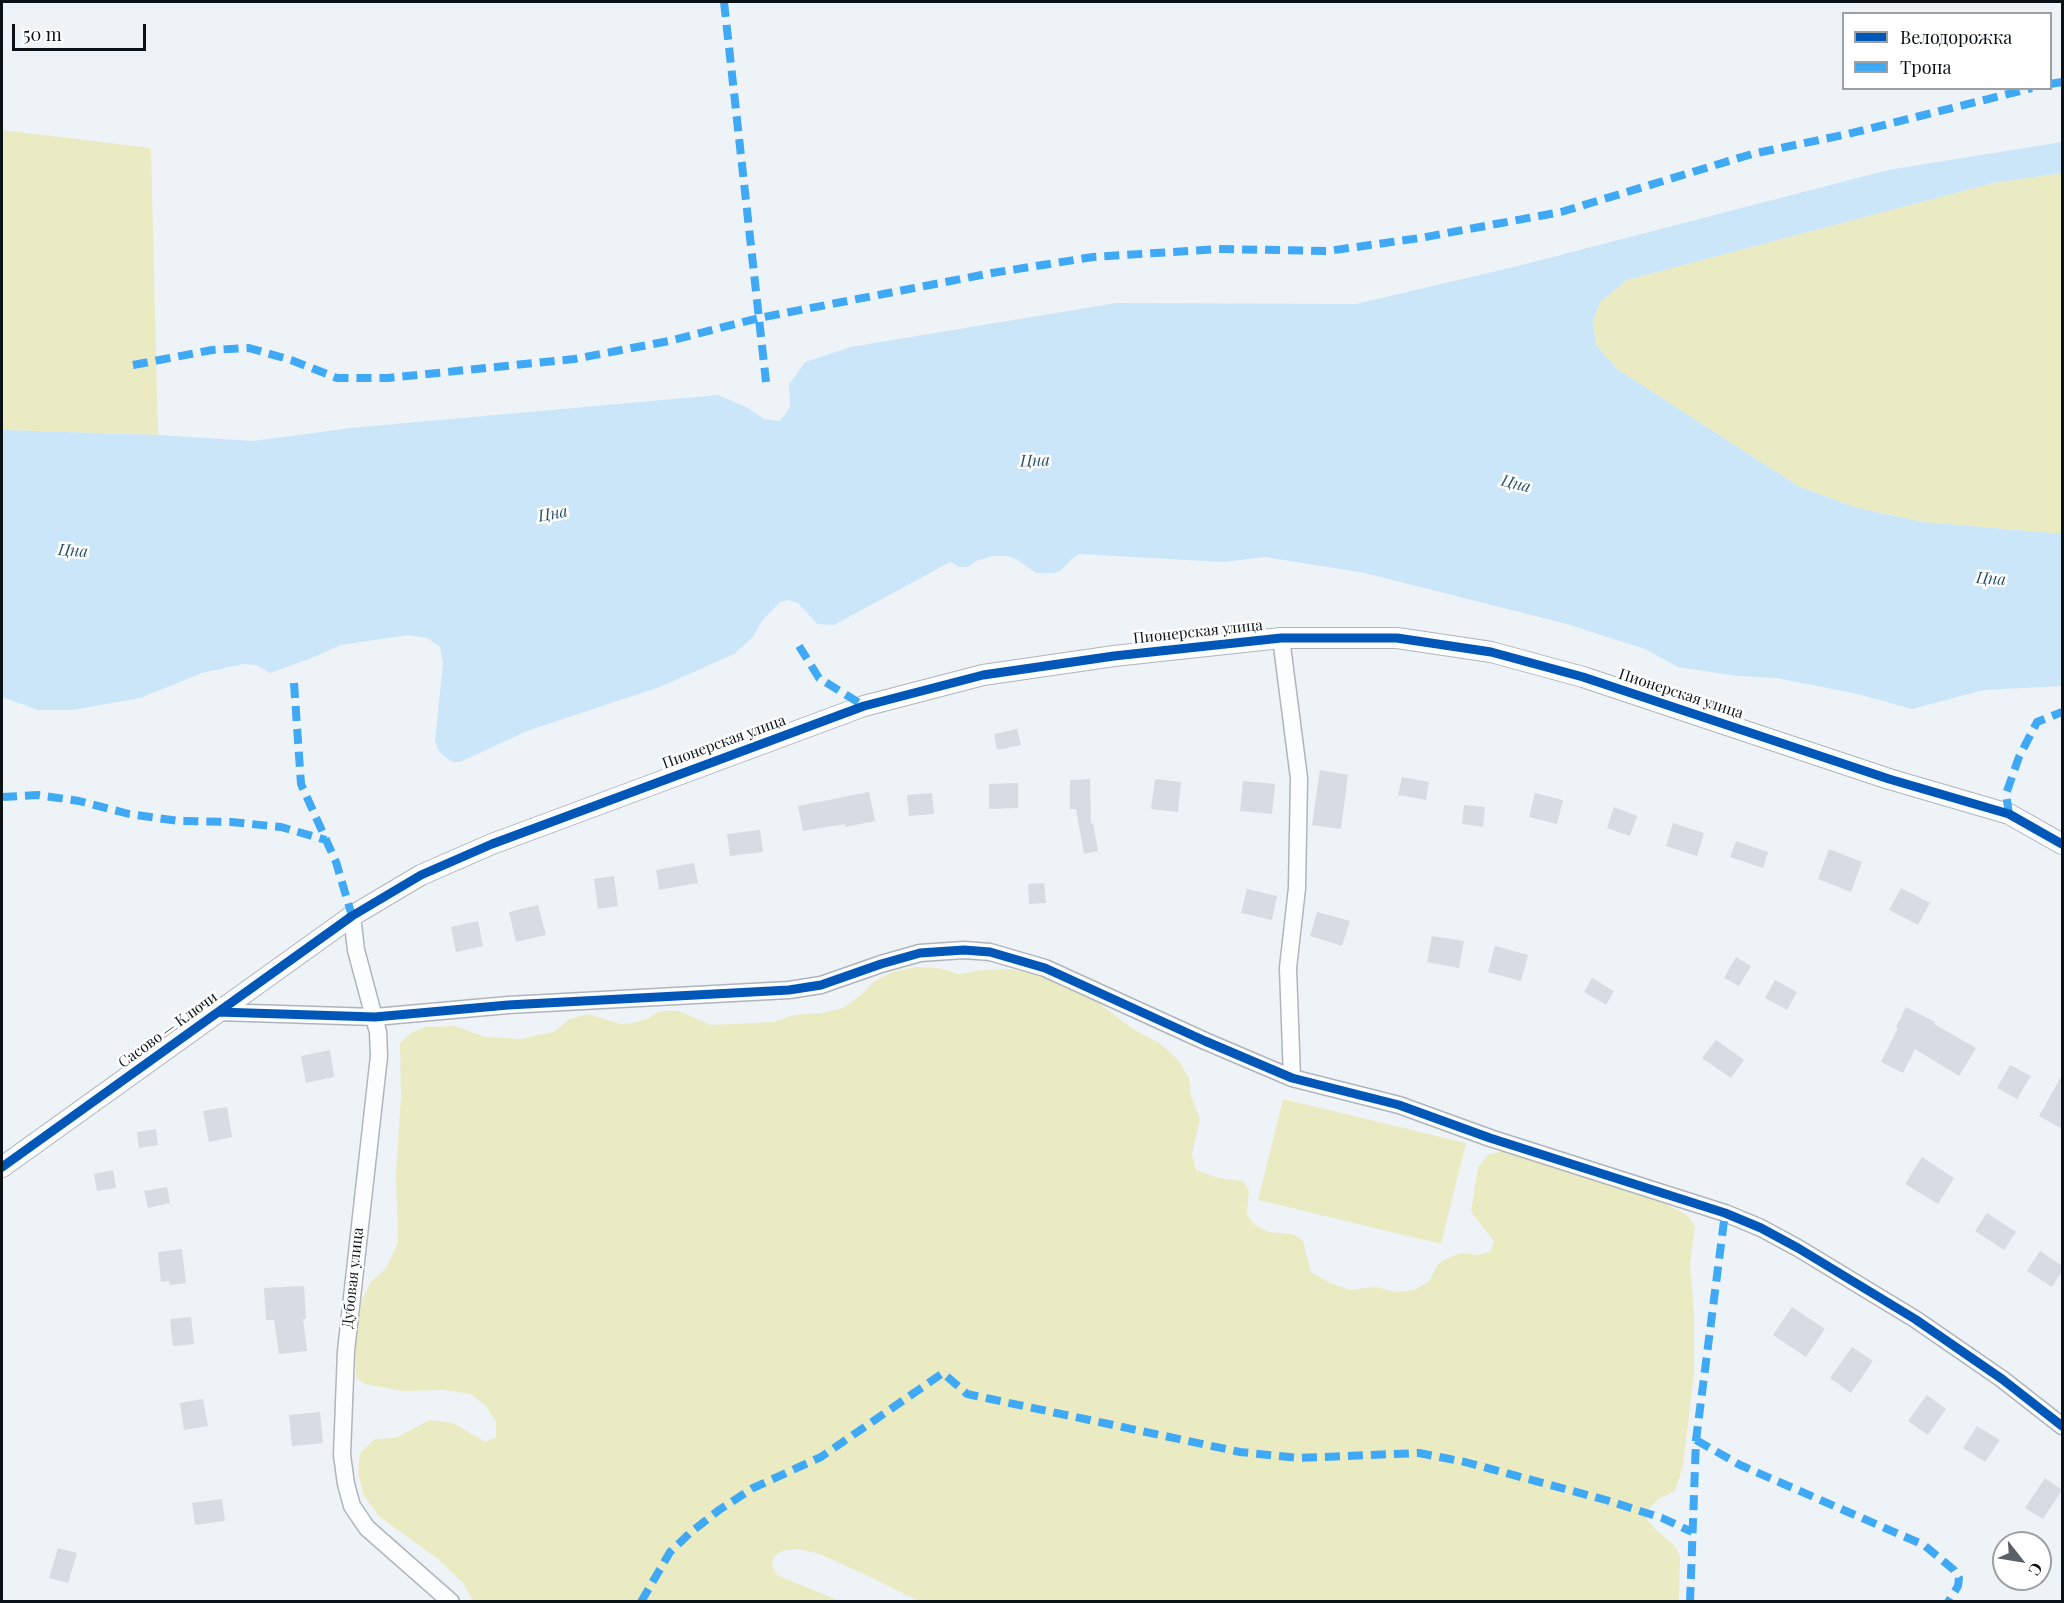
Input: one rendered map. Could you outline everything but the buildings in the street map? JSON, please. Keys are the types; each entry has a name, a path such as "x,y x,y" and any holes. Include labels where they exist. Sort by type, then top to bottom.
{"street":[{"name":"Пионерская улица","path":"352,916 387,893 454,859 864,706 983,675 1114,657 1281,639 1398,638 1491,652 1582,677 1889,779 2008,814 2062,844"},
{"path":"1281,639 1299,778 1297,888 1288,968 1292,1077"},
{"name":"Сасово — Ключи","path":"2,1167 352,916"},
{"name":"Дубовая улица","path":"352,916 356,950 378,1032 379,1056 346,1351 342,1455 346,1484 352,1506 367,1528 451,1602"},
{"path":"218,1012 375,1017 508,1005 789,990 821,985 920,953 973,951 1007,956 1045,968 1205,1041 1292,1077 1399,1105 1490,1138 1725,1213 1761,1228 1915,1319 1994,1374 2062,1426"}],"green space":[{"path":"2,130 151,148 158,435 2,430"},
{"path":"2062,173 2062,533 1923,522 1854,507 1798,486 1617,369 1596,345 1593,321 1600,302 1627,280 1993,183"},
{"path":"916,967 938,968 959,974 1009,969 1034,973 1076,990 1100,1004 1133,1029 1161,1044 1179,1061 1189,1078 1191,1096 1200,1119 1192,1154 1196,1170 1218,1178 1243,1181 1249,1190 1247,1214 1254,1224 1268,1232 1293,1234 1303,1241 1311,1272 1330,1283 1350,1290 1375,1287 1396,1292 1414,1290 1429,1282 1437,1265 1450,1257 1462,1253 1478,1255 1491,1251 1494,1241 1471,1212 1478,1167 1489,1154 1506,1151 1565,1172 1605,1180 1658,1200 1687,1215 1695,1226 1690,1263 1694,1313 1694,1372 1683,1466 1675,1491 1658,1499 1648,1510 1646,1518 1674,1545 1680,1556 1679,1601 919,1601 817,1553 796,1549 782,1551 774,1557 772,1565 777,1575 840,1601 473,1601 464,1584 438,1559 380,1517 364,1496 358,1473 360,1453 375,1439 395,1438 430,1420 453,1423 485,1442 496,1437 496,1422 486,1406 471,1394 444,1390 402,1391 365,1384 356,1378 355,1339 362,1300 371,1282 386,1268 398,1243 396,1175 401,1095 400,1043 411,1033 425,1027 455,1026 485,1037 521,1039 553,1032 570,1019 588,1014 620,1024 647,1019 660,1011 679,1011 711,1025 774,1022 793,1015 821,1013 843,1008 861,995 873,982 893,972"},
{"path":"1283,1099 1466,1143 1441,1244 1258,1200"}],"water":[{"name":"Цна","path":"2062,142 2062,173 1993,183 1627,280 1600,302 1593,321 1596,345 1617,369 1798,486 1854,507 1923,522 2062,533 2062,686 1984,690 1912,709 1858,694 1776,678 1737,676 1678,667 1645,649 1567,624 1365,573 1265,557 1223,562 1079,554 1060,571 1053,573 1036,573 1016,559 1007,556 992,556 976,561 968,567 960,567 950,562 834,625 817,624 798,603 787,600 780,602 762,621 753,637 734,654 660,687 527,731 460,762 453,762 445,757 438,750 435,741 443,663 440,647 427,638 408,635 341,645 270,673 256,665 243,664 202,673 140,698 72,710 38,710 2,697 2,430 158,435 253,441 351,428 718,395 748,408 764,419 780,421 790,407 789,385 805,362 851,347 1116,303 1356,304 1522,265 1888,170"}],"marked path":[{"path":"724,2 766,382"},
{"path":"2052,84 2062,82"},
{"path":"133,365 212,350 249,348 291,360 337,378 388,378 574,359 669,341 759,318 992,273 1093,257 1219,249 1328,251 1420,238 1561,212 1752,154 1848,134 2024,90"},
{"path":"799,646 819,678 864,706"},
{"path":"294,683 301,784 336,862 352,916"},
{"path":"2009,814 2006,794 2019,757 2037,722 2062,712"},
{"path":"2,797 38,795 79,801 129,814 179,821 231,822 281,827 326,840"},
{"path":"1690,1602 1696,1440 1725,1213"},
{"path":"641,1602 670,1552 719,1510 753,1488 821,1457 943,1373 967,1394 1240,1452 1298,1458 1419,1453 1465,1462 1606,1500 1662,1518 1692,1532"},
{"path":"1696,1440 1740,1465 1924,1545 1954,1570 1959,1578 1958,1586 1948,1602"}],"cycle path":[{"path":"2,1167 352,916 421,875 492,844 864,706 983,675 1114,656 1281,638 1397,638 1491,652 1583,677 1889,779 2009,814 2062,844"},
{"path":"218,1012 375,1017 508,1005 789,990 821,985 920,953 964,950 990,952 1045,968 1292,1078 1399,1105 1490,1138 1725,1213 1761,1228 1915,1319 2002,1379 2062,1426"}]}
